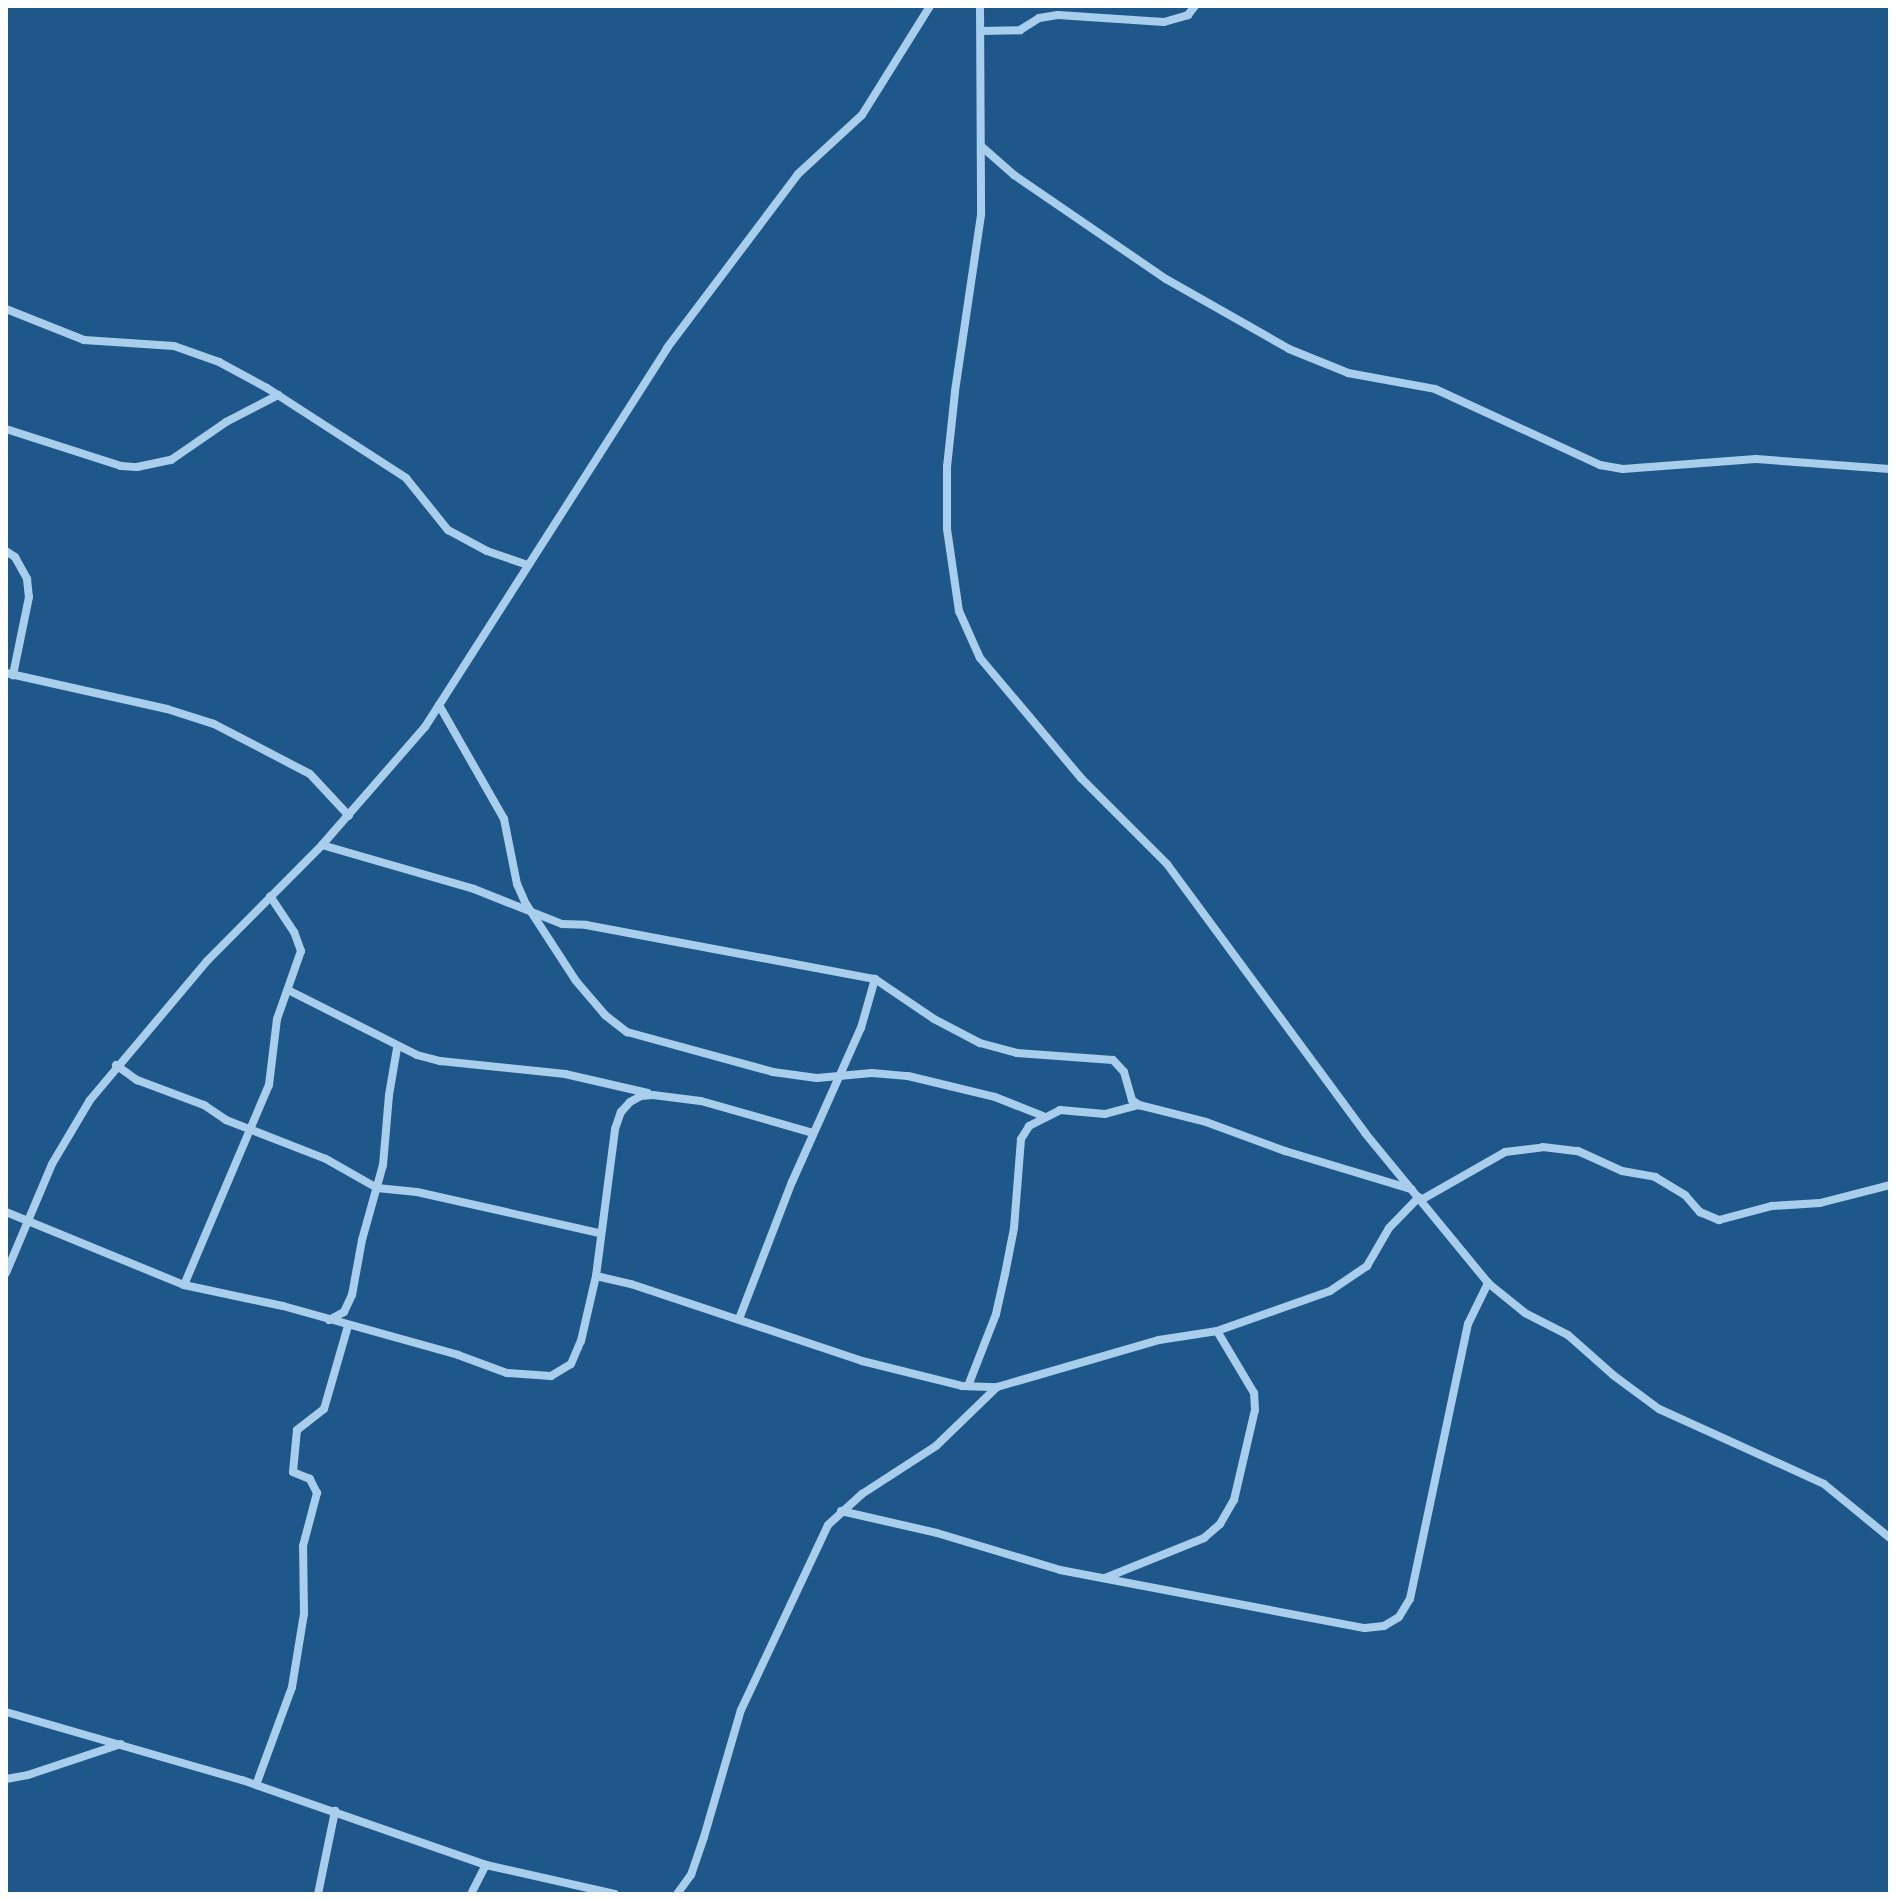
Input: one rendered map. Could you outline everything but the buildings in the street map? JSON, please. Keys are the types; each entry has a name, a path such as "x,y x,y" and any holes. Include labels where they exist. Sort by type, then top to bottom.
{"street":[{"path":"6,1273 52,1164 90,1100 116,1065 270,896 349,816 425,727 667,348 798,174 862,115 930,6"},
{"path":"980,6 981,215 964,317 947,467 947,529 959,611 980,658 1008,695 1081,778 1167,864 1256,989 1488,1283 1525,1313 1568,1335 1613,1375 1659,1409 1824,1484 1890,1538"},
{"path":"981,31 1020,30 1039,18 1058,15 1164,22 1188,15 1195,6"},
{"path":"981,146 1014,175 1166,279 1289,349 1348,373 1435,389 1600,465 1623,469 1756,459 1890,469"},
{"path":"6,309 84,340 174,346 219,362 278,395 406,478 448,530 487,551 528,565"},
{"path":"6,429 121,466 137,467 171,460 226,422 278,395"},
{"path":"6,551 15,557 27,579 29,597 10,674 167,709 214,724 310,774 349,816"},
{"path":"439,705 504,819 517,884 531,910 576,981 605,1015 627,1032 773,1072 817,1078 908,1076 995,1097 1043,1116"},
{"path":"322,845 390,863 531,910 562,924 586,925 875,979 934,1019 980,1043 1017,1053 1113,1060 1120,1065 1128,1093 1139,1105"},
{"path":"184,1285 269,1085 273,1035 301,951 294,932 270,896"},
{"path":"739,1319 813,1133 861,1028 875,979"},
{"path":"288,990 397,1048 440,1061 565,1074 653,1095 701,1101 813,1133"},
{"path":"328,1320 340,1316 350,1303 362,1240 387,1142 389,1095 397,1048"},
{"path":"116,1065 137,1080 173,1092 250,1129 326,1159 377,1188 417,1192 599,1233"},
{"path":"6,1212 184,1285 458,1355 507,1373 551,1376 571,1364 576,1355 596,1276 613,1138 621,1112 641,1096 653,1095"},
{"path":"968,1386 996,1314 1005,1274 1014,1228 1021,1139 1029,1126 1043,1116 1071,1109 1105,1114 1139,1105 1206,1122 1417,1196"},
{"path":"596,1276 739,1319 862,1361 968,1386 997,1387 1159,1340 1217,1331 1300,1304 1346,1282 1367,1266 1389,1228 1417,1196 1505,1152 1543,1147 1578,1151 1622,1171 1655,1177 1685,1195 1700,1212 1719,1220 1772,1206 1820,1203 1890,1185"},
{"path":"841,1511 1104,1579 1365,1628 1384,1626 1399,1617 1410,1599 1468,1324 1488,1283"},
{"path":"256,1785 292,1687 304,1614 303,1546 317,1493 310,1479 293,1472 297,1430 324,1409 348,1326"},
{"path":"1104,1579 1204,1538 1220,1524 1234,1500 1255,1410 1254,1393 1217,1331"},
{"path":"677,1894 691,1875 700,1850 741,1710 816,1547 841,1511 936,1446 970,1409 997,1387"},
{"path":"6,1712 256,1785 486,1865 615,1894"},
{"path":"6,1779 28,1775 121,1744"},
{"path":"318,1894 335,1811"},
{"path":"471,1894 486,1865"}]}
